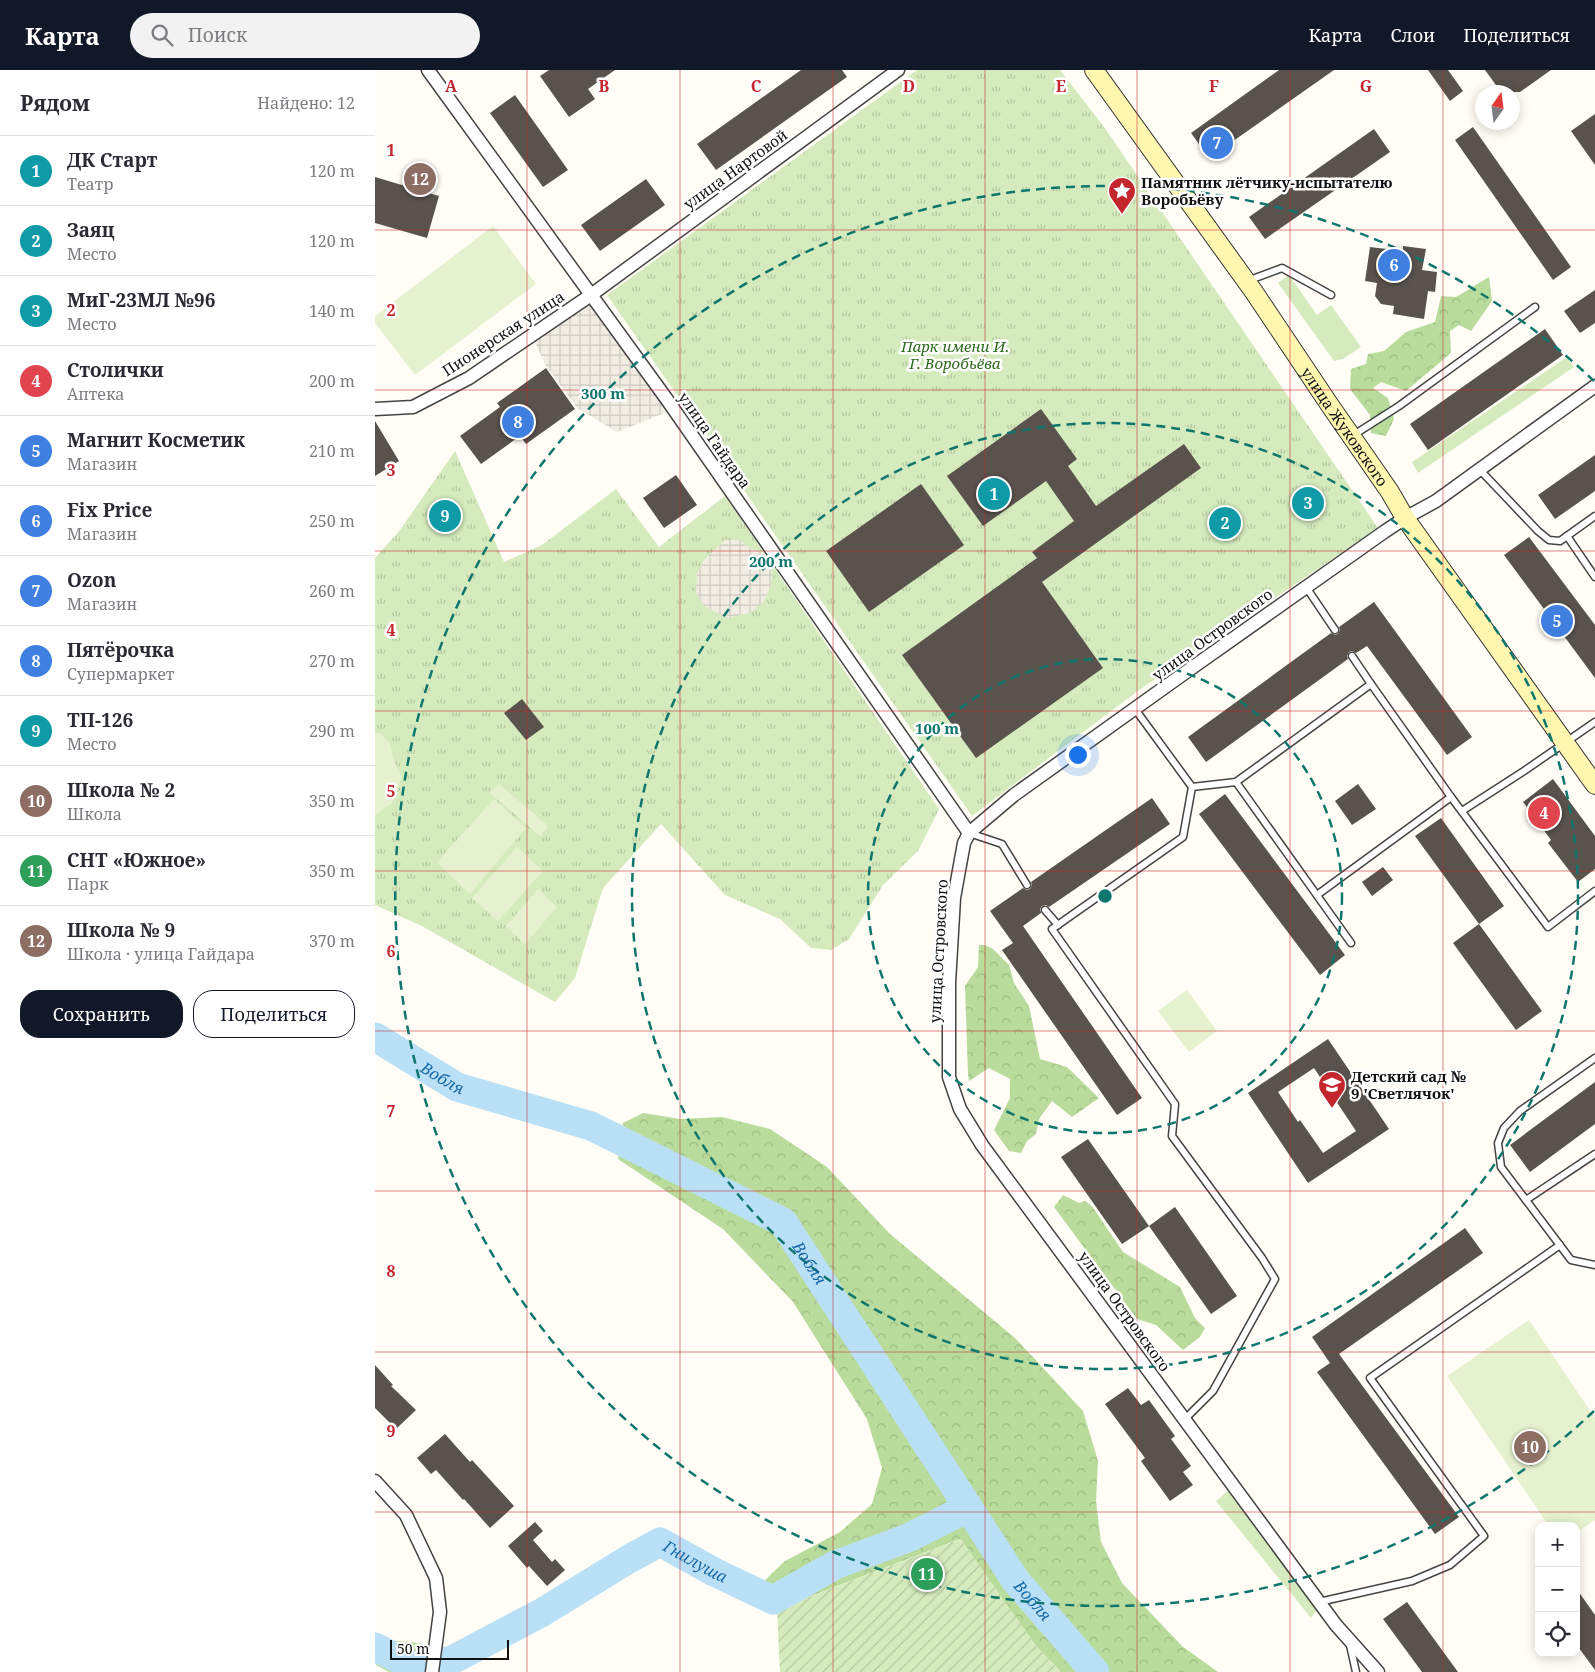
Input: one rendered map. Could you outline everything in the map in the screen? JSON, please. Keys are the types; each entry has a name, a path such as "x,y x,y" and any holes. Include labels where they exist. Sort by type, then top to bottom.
{"street":[{"name":"улица Гайдара","path":"428,70 668,401 969,833"},
{"name":"улица Нартовой","path":"591,295 898,70"},
{"name":"улица Жуковского","path":"1094,70 1246,282 1390,492 1405,518 1595,785"},
{"name":"Пионерская улица","path":"375,409 413,407 469,378 591,295"},
{"name":"улица Островского","path":"1378,1672 1319,1602 982,1145 960,1110 949,1078 949,983 954,898 964,843 969,833 1014,795 1405,518 1437,501 1595,386"},
{"path":"375,1481 406,1515 436,1578 440,1612 432,1672"}],"lane":[{"path":"1246,282 1282,268 1331,295"},
{"path":"1351,437 1399,406 1535,307"},
{"path":"1479,470 1549,540 1560,541 1595,516"},
{"path":"1567,536 1595,578"},
{"path":"1306,587 1335,630"},
{"path":"1352,656 1451,797 1548,927 1595,891"},
{"path":"1192,787 1236,782 1371,684"},
{"path":"1135,709 1192,787 1183,837 1052,929 1175,1104 1173,1136 1275,1278 1213,1391 1185,1419"},
{"path":"1462,811 1595,722"},
{"path":"1236,782 1351,943"},
{"path":"1317,895 1451,797"},
{"path":"969,833 1002,844 1027,885"},
{"path":"1045,910 1058,925"},
{"path":"1595,1058 1520,1111 1504,1128 1498,1143 1501,1167 1571,1260 1595,1265"},
{"path":"1526,1200 1595,1154"},
{"path":"1319,1602 1412,1580 1450,1566 1484,1536 1370,1378 1560,1245"},
{"path":"1349,1638 1357,1672"}],"green space":[{"name":"Парк имени И. Г. Воробьёва","path":"917,70 1060,70 1104,127 1378,528 1139,690 972,816 607,295"},
{"path":"493,226 536,284 415,375 375,323 375,316"},
{"path":"1289,275 1317,315 1331,305 1361,347 1343,359 1334,361 1278,283"},
{"path":"1489,277 1492,301 1471,331 1459,325 1450,331 1451,353 1406,391 1381,382 1373,388 1388,398 1394,419 1386,436 1371,433 1370,415 1350,389 1351,369 1366,364 1368,354 1384,351 1406,332 1435,322 1441,296 1456,297"},
{"path":"1567,357 1574,367 1418,473 1412,462"},
{"path":"455,451 504,562 542,545 616,489 659,547 725,496 939,809 918,851 883,885 849,939 831,950 811,948 780,919 725,895 661,824 603,888 575,978 555,1002 422,926 375,905 375,558 400,530"},
{"path":"375,733 380,733 390,744 394,761 402,777 392,803 375,815"},
{"path":"499,784 548,826 540,836 490,793"},
{"path":"494,799 526,828 470,894 437,862"},
{"path":"517,847 543,871 498,921 472,898"},
{"path":"538,889 557,907 525,944 506,926"},
{"path":"979,945 985,945 993,949 1009,965 1014,983 1029,1006 1040,1059 1067,1067 1099,1098 1072,1117 1052,1101 1039,1119 1036,1134 1027,1141 1021,1153 1009,1151 994,1130 1010,1098 1010,1079 989,1068 969,1081 965,986 978,967"},
{"path":"1187,990 1217,1031 1189,1052 1158,1011"},
{"path":"643,1113 680,1119 722,1117 770,1129 827,1167 890,1234 1015,1338 1083,1411 1098,1461 1096,1501 1101,1542 1122,1583 1182,1646 1218,1672 1061,1672 1036,1646 960,1539 777,1609 761,1584 785,1561 840,1532 872,1504 882,1468 867,1419 793,1302 723,1229 618,1159 623,1123"},
{"path":"1063,1195 1079,1203 1085,1201 1092,1206 1123,1252 1180,1287 1195,1318 1205,1328 1200,1337 1183,1350 1156,1325 1137,1319 1054,1207"},
{"path":"1529,1320 1595,1418 1595,1520 1580,1530 1580,1522 1546,1522 1447,1376"},
{"path":"1230,1489 1318,1609 1311,1618 1216,1501"},
{"path":"961,1539 1036,1646 1061,1672 780,1672 777,1609"},
{"path":"375,1637 422,1644 428,1653 426,1669 422,1672 389,1672 376,1665"}],"shaded area":[{"path":"591,302 670,411 617,432 577,408 546,366 534,340"},
{"path":"725,540 741,540 749,548 764,553 771,564 772,579 762,604 749,613 728,618 704,606 696,592 697,573 703,561"}],"building":[{"path":"549,70 615,70 588,89 595,99 569,117 540,76"},
{"path":"801,70 842,70 847,77 716,170 697,144"},
{"path":"1279,70 1334,70 1209,158 1191,133"},
{"path":"1428,70 1448,70 1463,91 1450,101"},
{"path":"1485,70 1551,70 1520,92 1520,85 1496,85"},
{"path":"515,95 568,170 543,187 490,113"},
{"path":"1595,114 1595,165 1571,131"},
{"path":"1473,127 1571,267 1553,280 1455,140"},
{"path":"1374,129 1390,152 1265,239 1249,217"},
{"path":"375,177 439,196 427,238 375,223"},
{"path":"646,179 665,205 600,251 581,225"},
{"path":"1403,246 1426,249 1422,270 1437,272 1435,292 1428,291 1424,319 1393,314 1394,306 1381,304 1375,296 1377,283 1365,281 1370,247 1403,251"},
{"path":"1595,290 1595,323 1580,333 1564,311"},
{"path":"1545,329 1563,355 1428,450 1410,424"},
{"path":"546,368 575,409 526,444 520,436 481,464 460,436 500,407 497,403"},
{"path":"1041,409 1077,459 1068,466 1096,506 1184,444 1201,468 1042,582 1103,668 976,758 902,655 1037,558 1032,552 1074,521 1046,481 983,526 947,476"},
{"path":"375,421 399,461 375,476"},
{"path":"1595,455 1595,491 1555,519 1538,495"},
{"path":"676,475 697,505 664,528 643,498"},
{"path":"921,484 964,545 869,612 826,551"},
{"path":"1529,537 1595,625 1595,678 1504,555"},
{"path":"1374,602 1472,737 1447,755 1367,646 1356,653 1349,652 1348,659 1206,762 1188,737 1331,633 1338,634 1339,627"},
{"path":"522,699 544,727 526,740 504,713"},
{"path":"1553,779 1595,836 1595,869 1578,882 1548,843 1551,840 1523,802"},
{"path":"1358,784 1376,809 1352,825 1335,801"},
{"path":"1225,794 1345,955 1320,975 1199,814"},
{"path":"1152,798 1170,824 1049,907 1046,905 1042,906 1040,909 1041,913 1023,926 1142,1098 1117,1115 1002,950 1013,943 990,911 1023,888 1030,889 1031,882"},
{"path":"1441,818 1504,906 1479,924 1415,836"},
{"path":"1383,867 1393,880 1372,896 1362,882"},
{"path":"1479,924 1542,1011 1516,1030 1453,943"},
{"path":"1328,1039 1389,1129 1308,1183 1248,1093","holes":["1314,1068 1356,1131 1323,1153 1300,1120 1298,1122 1278,1092"]},
{"path":"1595,1082 1595,1124 1530,1172 1510,1145"},
{"path":"1088,1139 1149,1226 1122,1244 1061,1157"},
{"path":"1175,1207 1237,1296 1211,1314 1149,1226"},
{"path":"1465,1228 1483,1253 1339,1354 1459,1517 1435,1534 1317,1372 1330,1363 1312,1337"},
{"path":"375,1365 393,1385 391,1386 416,1410 396,1429 375,1408"},
{"path":"1128,1388 1141,1405 1149,1400 1175,1436 1171,1439 1191,1466 1183,1472 1193,1485 1170,1501 1141,1461 1145,1458 1105,1404"},
{"path":"445,1434 470,1462 472,1460 514,1506 490,1528 436,1470 431,1474 417,1458"},
{"path":"535,1522 543,1531 533,1540 552,1562 555,1559 565,1570 547,1586 529,1566 527,1568 508,1546"},
{"path":"1580,1594 1595,1615 1595,1670 1580,1649"},
{"path":"1407,1602 1458,1672 1422,1672 1383,1619"}],"waterway":[{"name":"Вобля","path":"375,1037 457,1087 591,1126 783,1222 1016,1581 1095,1672"},
{"name":"Гнилуша","path":"375,1647 414,1667 452,1660 541,1613 660,1542 714,1572 773,1600 835,1565 908,1538 968,1508"}],"place":[{"name":"Ozon","path":"1217,143"},
{"name":"Школа № 9","path":"420,179"},
{"name":"Памятник лётчику-испытателю Воробьёву","path":"1122,215"},
{"name":"Fix Price","path":"1394,265"},
{"name":"Пятёрочка","path":"518,422"},
{"name":"ДК Старт","path":"994,494"},
{"name":"МиГ-23МЛ №96","path":"1308,503"},
{"name":"ТП-126","path":"445,516"},
{"name":"Заяц","path":"1225,523"},
{"name":"Магнит Косметик","path":"1557,621"},
{"name":"Столички","path":"1544,813"},
{"name":"Детский сад № 9 'Светлячок'","path":"1332,1109"},
{"name":"Школа № 2","path":"1530,1447"},
{"name":"СНТ «Южное»","path":"927,1574"}]}
